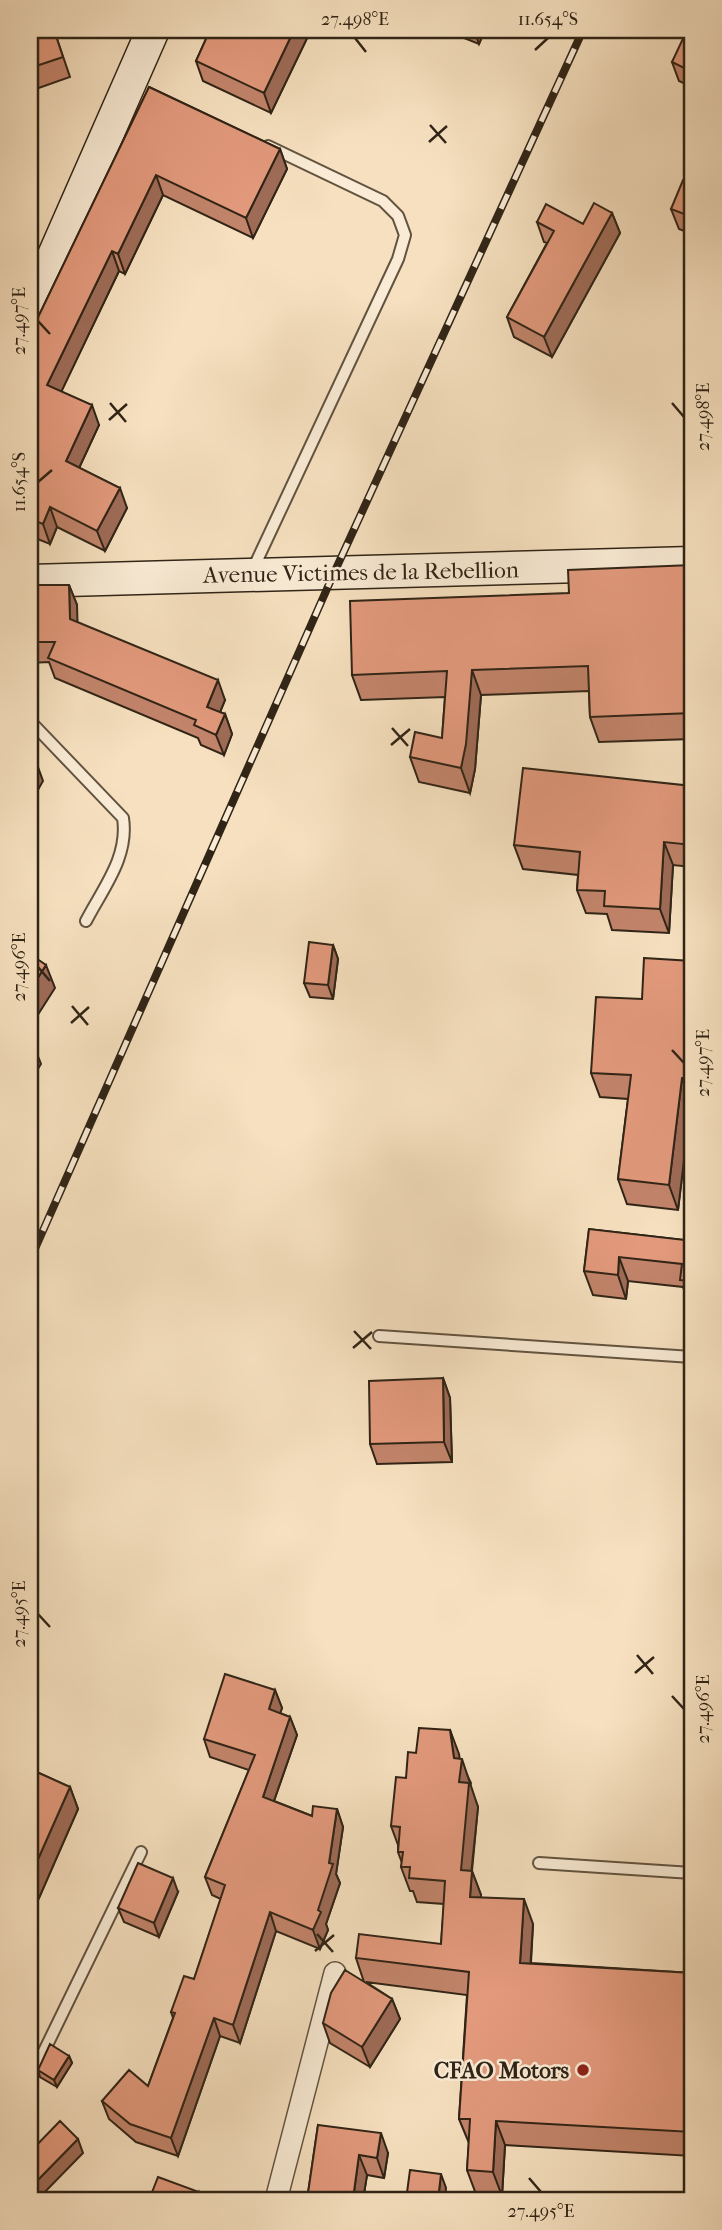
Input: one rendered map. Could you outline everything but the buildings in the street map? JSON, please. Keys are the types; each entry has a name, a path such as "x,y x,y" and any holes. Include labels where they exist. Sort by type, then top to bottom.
{"street":[{"path":"32,303 153,30"},
{"name":"Avenue Victimes de la Rebellion","path":"30,582 692,564"},
{"path":"276,2200 335,1973"}],"lane":[{"path":"250,575 392,272 405,235 398,216 383,201 251,138"},
{"path":"30,720 122,818 125,833 121,855 86,921"},
{"path":"379,1336 692,1357"},
{"path":"30,2080 141,1852"},
{"path":"539,1863 692,1873"}],"railway":[{"path":"30,1260 334,573 583,30"}],"place":[{"name":"CFAO Motors","path":"583,2070"}]}
